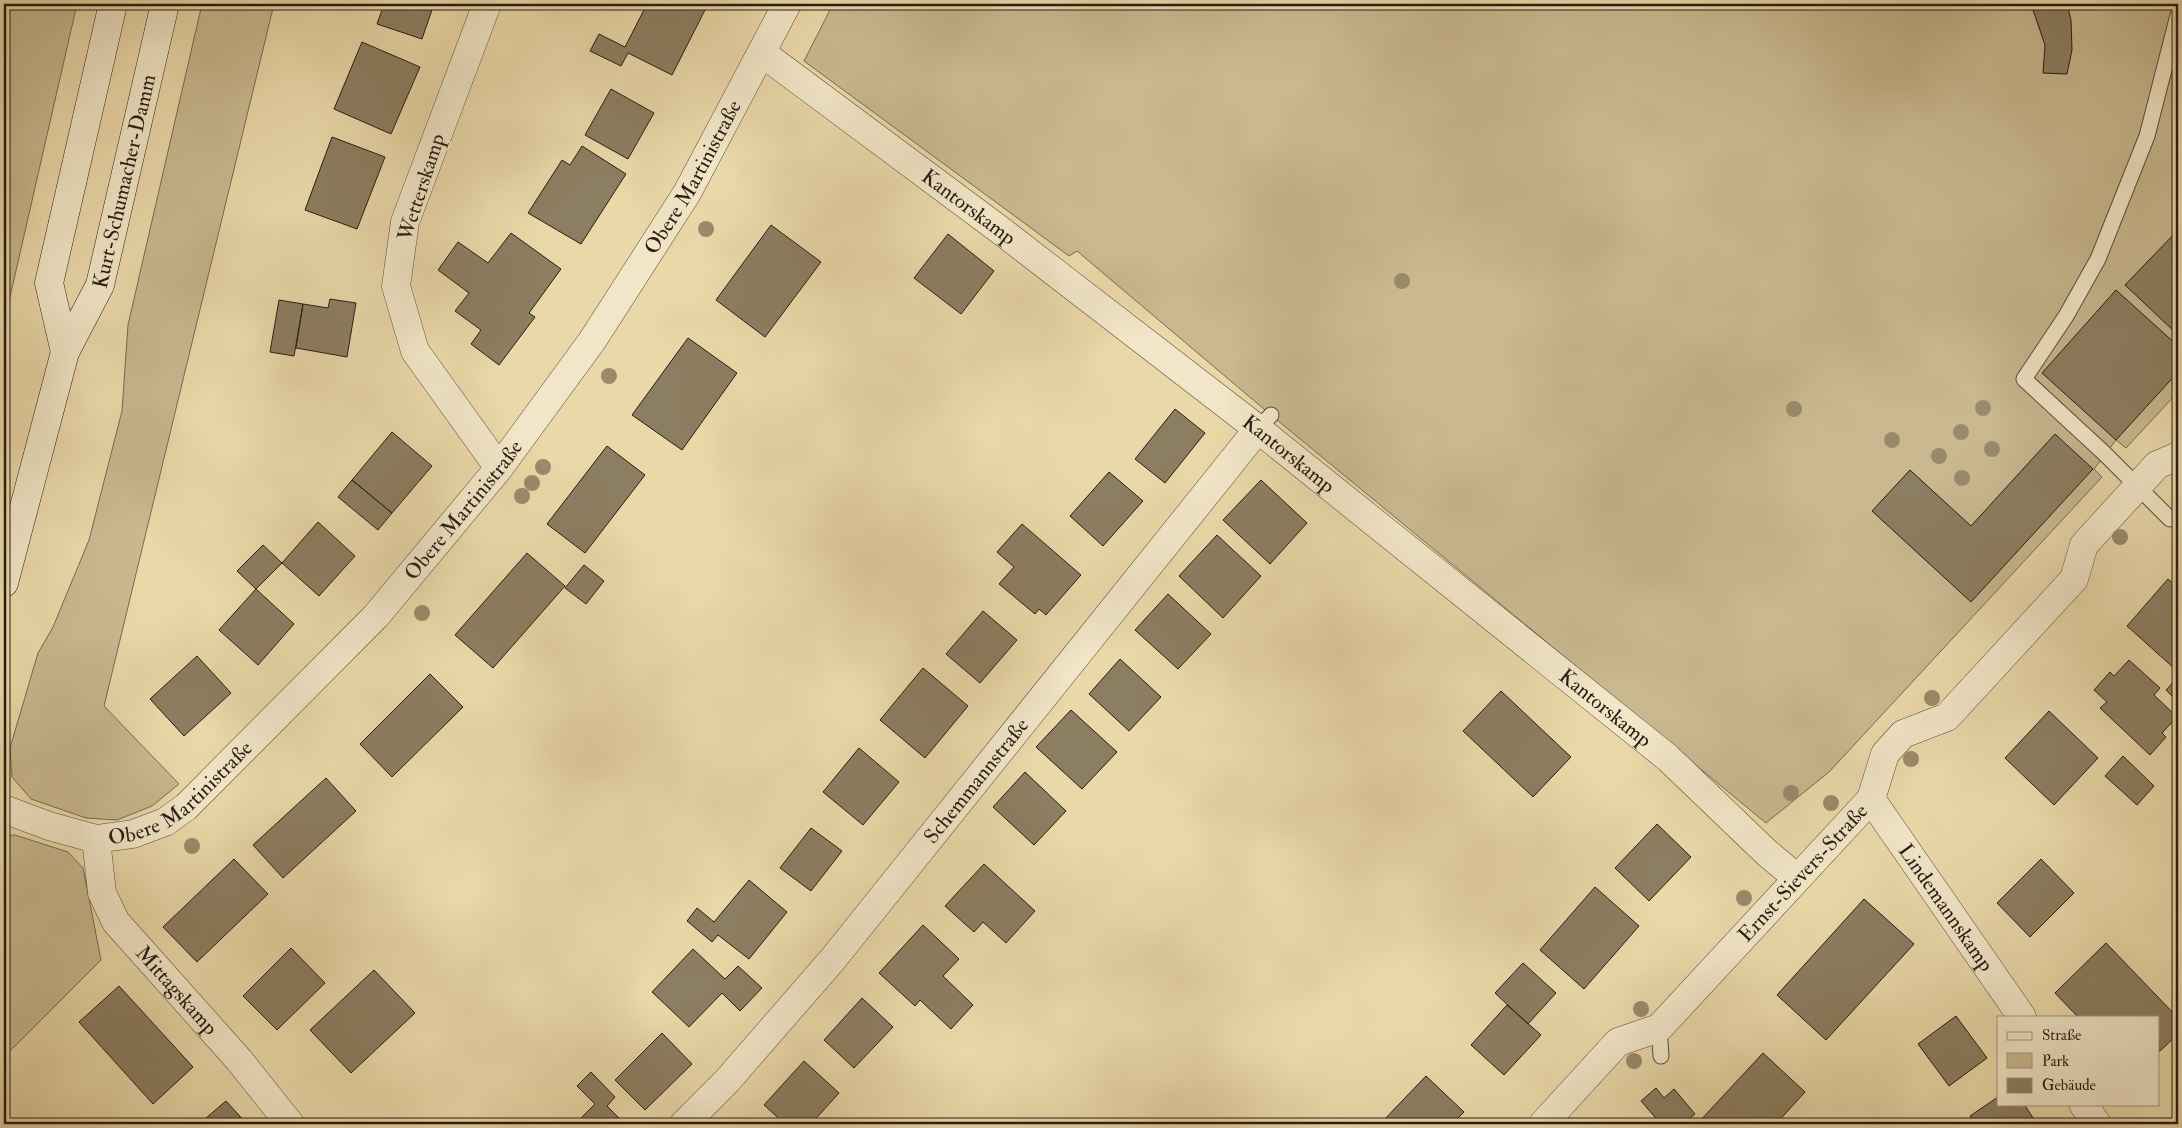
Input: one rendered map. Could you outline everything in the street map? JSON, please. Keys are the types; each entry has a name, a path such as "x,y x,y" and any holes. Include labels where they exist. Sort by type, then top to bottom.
{"street":[{"name":"Kurt-Schumacher-Damm","path":"65,352 49,283 112,4"},
{"name":"Kurt-Schumacher-Damm","path":"4,583 65,352 100,285 165,4"},
{"name":"Wetterskamp","path":"487,4 405,222 396,286 415,351 499,468"},
{"name":"Obere Martinistraße","path":"4,809 49,826 96,839 133,834 165,822 186,807 376,616 499,468 592,340 687,193 787,4"},
{"name":"Kantorskamp","path":"762,53 1000,230 1264,422 1668,758 1767,853 1797,878"},
{"name":"Schemmannstraße","path":"684,1124 727,1081 833,959 1264,422"},
{"name":"Ernst-Sievers-Straße","path":"1543,1124 1618,1042 1658,1028 1871,800 1885,754 1903,734 1947,717 2074,579 2084,544 2156,465 2178,456"},
{"name":"Lindemannskamp","path":"1871,800 2021,1016"},
{"name":"Mittagskamp","path":"96,839 102,894 116,922 238,1060 290,1124"},
{"path":"2084,1106 2097,1124"}],"lane":[{"path":"2170,519 2137,485 2024,379 2066,316 2098,259 2147,136 2178,15"},
{"path":"1658,1028 1661,1056"}],"green space":[{"path":"4,4 77,4 4,323"},
{"path":"202,4 274,4 104,706 179,784 152,806 117,820 86,818 31,799 12,777 10,748 38,653 53,627 89,540 122,411 128,325"},
{"path":"833,4 2178,4 2178,392 2126,448 2116,440 2094,469 2102,477 1829,772 1766,823 1271,415 1077,251 1069,256 804,61"},
{"path":"15,835 68,852 83,868 101,960 4,1057 4,836"}],"building":[{"path":"384,4 434,4 422,39 377,24"},
{"path":"647,4 708,4 672,75 628,53 621,66 590,51 599,34 625,47"},
{"path":"2031,4 2067,4 2071,20 2072,50 2067,74 2043,73 2045,45"},
{"path":"362,42 420,67 391,134 334,109"},
{"path":"611,89 654,113 628,159 585,135"},
{"path":"332,137 385,157 357,229 305,210"},
{"path":"582,146 626,174 581,244 528,213 562,160 570,165"},
{"path":"771,225 821,262 765,337 716,300"},
{"path":"2178,230 2178,331 2176,333 2125,285"},
{"path":"511,233 561,269 529,313 535,317 499,365 471,344 481,330 455,311 469,293 438,270 458,242 488,263"},
{"path":"948,234 994,271 961,314 914,278"},
{"path":"2116,290 2178,346 2178,372 2116,440 2042,373"},
{"path":"330,299 356,303 347,357 296,348 303,304 328,308"},
{"path":"279,300 303,304 294,356 270,352"},
{"path":"688,338 737,373 682,450 632,415"},
{"path":"1175,409 1205,433 1165,483 1135,459"},
{"path":"392,432 432,466 392,513 352,480"},
{"path":"2055,434 2093,469 1971,602 1872,511 1910,470 1971,526"},
{"path":"607,446 645,475 585,553 547,524"},
{"path":"1109,472 1143,501 1103,546 1070,516"},
{"path":"352,480 392,513 378,530 338,497"},
{"path":"1261,480 1307,523 1270,564 1223,520"},
{"path":"318,522 355,556 319,596 282,563"},
{"path":"1022,524 1081,575 1046,615 1039,609 1035,614 999,584 1014,567 997,552"},
{"path":"1217,535 1261,576 1223,618 1179,576"},
{"path":"263,545 282,563 256,589 237,571"},
{"path":"527,553 565,586 493,668 455,635"},
{"path":"584,565 604,581 586,604 565,588"},
{"path":"2168,579 2178,588 2178,669 2176,670 2127,626"},
{"path":"256,589 294,624 258,665 219,630"},
{"path":"1168,594 1211,634 1178,669 1135,630"},
{"path":"983,611 1017,640 980,683 946,654"},
{"path":"197,656 231,693 184,736 150,699"},
{"path":"1120,659 1161,697 1129,731 1089,694"},
{"path":"2129,660 2160,688 2154,695 2177,717 2162,733 2166,737 2150,755 2100,708 2107,702 2094,690 2110,672 2114,676"},
{"path":"923,668 968,706 925,758 880,720"},
{"path":"430,674 463,707 392,777 360,744"},
{"path":"2178,677 2178,702 2166,690"},
{"path":"1501,691 1571,757 1533,797 1463,731"},
{"path":"1071,710 1117,752 1082,789 1036,747"},
{"path":"2049,711 2098,758 2054,805 2005,758"},
{"path":"859,748 899,782 863,825 823,792"},
{"path":"2123,756 2154,786 2137,805 2105,776"},
{"path":"1025,772 1066,811 1034,845 993,807"},
{"path":"326,778 356,811 283,878 253,845"},
{"path":"1657,824 1691,857 1649,901 1615,868"},
{"path":"811,828 842,851 811,891 780,868"},
{"path":"234,859 268,894 197,962 163,927"},
{"path":"2041,859 2074,893 2030,937 1997,903"},
{"path":"984,864 1035,911 1006,943 983,922 974,932 945,906"},
{"path":"749,880 787,912 749,959 718,935 712,942 687,921 697,908 714,922"},
{"path":"1595,887 1639,926 1584,989 1540,950"},
{"path":"1864,899 1914,944 1826,1040 1777,995"},
{"path":"923,925 959,959 943,976 973,1005 951,1029 920,1000 915,1006 879,973"},
{"path":"2106,943 2178,1018 2178,1034 2160,1051 2160,1016 2077,1016 2055,993"},
{"path":"291,948 325,983 277,1030 243,996"},
{"path":"693,949 725,979 738,966 762,988 740,1011 722,993 689,1027 652,992"},
{"path":"1523,963 1556,993 1528,1024 1495,993"},
{"path":"374,970 415,1013 351,1073 310,1030"},
{"path":"119,986 193,1067 153,1104 79,1022"},
{"path":"862,998 893,1027 854,1068 824,1040"},
{"path":"1507,1005 1541,1035 1504,1075 1471,1045"},
{"path":"1956,1016 1987,1058 1949,1086 1918,1044"},
{"path":"662,1033 692,1064 645,1110 615,1080"},
{"path":"1763,1053 1805,1092 1776,1124 1697,1124"},
{"path":"804,1061 839,1093 811,1124 785,1124 764,1105"},
{"path":"591,1072 615,1097 607,1106 625,1124 575,1124 595,1104 577,1086"},
{"path":"1426,1076 1464,1112 1452,1124 1380,1124"},
{"path":"1656,1088 1664,1098 1674,1089 1695,1114 1683,1124 1678,1118 1671,1124 1661,1124 1641,1101"},
{"path":"1997,1098 1997,1106 2025,1106 2037,1124 1976,1124 1970,1116"},
{"path":"226,1101 247,1124 199,1124"}]}
